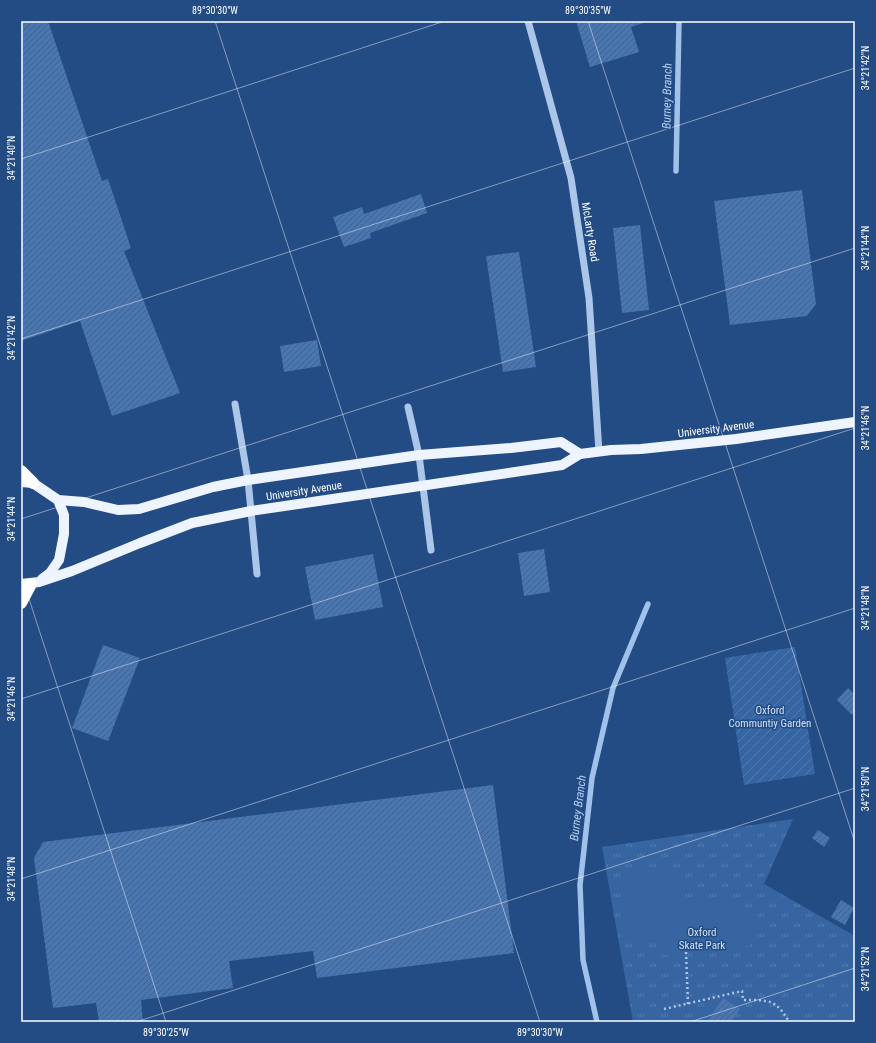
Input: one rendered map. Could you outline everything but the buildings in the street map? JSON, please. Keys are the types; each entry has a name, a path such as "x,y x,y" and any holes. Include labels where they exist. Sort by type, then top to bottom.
{"highway":[{"path":"21,471 27,482"},
{"path":"21,603 30,583"}],"main road":[{"name":"University Avenue","path":"30,583 72,571 140,542 192,524 251,511 562,465 580,454 736,439 855,422"},
{"name":"University Avenue","path":"27,482 58,500 84,502 118,510 138,509 212,487 248,480 419,455 511,448 561,442 580,454"},
{"path":"30,583 50,573 59,560 64,534 64,515 58,500"}],"street":[{"name":"McLarty Road","path":"528,21 571,178 589,298 599,452"},
{"path":"235,404 248,480 257,574"},
{"path":"408,408 419,455 431,550"}],"path":[{"path":"686,952 688,1004"},
{"path":"664,1009 742,991 744,1000 762,1000 775,1003 789,1022"}],"green space":[{"name":"Oxford Communtiy Garden","path":"795,647 815,774 744,785 725,658"},
{"name":"Oxford Skate Park","path":"793,819 764,884 855,936 855,1022 633,1022 602,847"},
{"path":"680,868 682,903 729,900 760,920 749,946 663,955 657,943 620,931 625,875 632,871"}],"waterway":[{"name":"Burney Branch","path":"676,171 679,21"},
{"name":"Burney Branch","path":"597,1022 583,960 580,885 592,778 613,688 648,604"}]}
